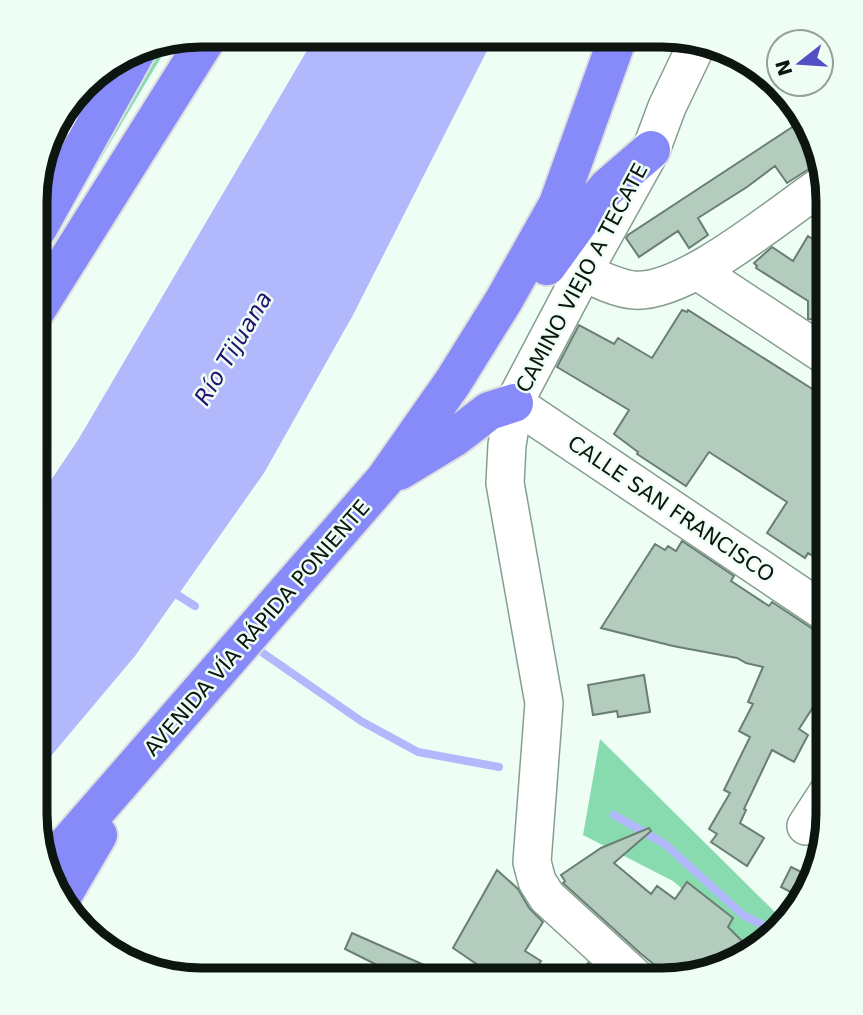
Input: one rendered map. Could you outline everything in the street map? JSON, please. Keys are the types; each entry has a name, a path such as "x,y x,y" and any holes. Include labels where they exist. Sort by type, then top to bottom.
{"highway":[{"path":"453,382 504,300 558,204 615,47"},
{"path":"47,293 201,48"},
{"path":"47,204 79,118 119,71"},
{"path":"453,382 511,315 607,188 651,150"},
{"name":"AVENIDA VÍA RÁPIDA PONIENTE","path":"54,859 385,480 453,382"},
{"path":"385,480 455,437 489,411 514,403"},
{"path":"67,889 142,761"}],"street":[{"name":"CAMINO VIEJO A TECATE","path":"624,967 547,897 537,881 533,862 544,703 505,483 507,445 514,403 651,150 667,107 694,51"},
{"path":"583,272 634,290 656,288 699,272 816,197"},
{"path":"699,272 816,349"},
{"name":"CALLE SAN FRANCISCO","path":"514,403 815,606"},
{"path":"806,826 815,812"}],"green space":[{"path":"164,52 47,249 47,233 150,56"},
{"path":"600,739 778,915 745,943 673,881 583,835"}],"water":[{"name":"Río Tijuana","path":"489,47 353,315 264,473 135,656 47,761 47,486 78,440 309,48"}],"building":[{"path":"795,125 812,167 787,183 775,166 698,218 708,235 689,248 678,231 639,257 626,238"},
{"path":"808,236 816,241 816,319 808,319 808,301 756,268 754,263 772,247 793,261"},
{"path":"682,310 688,310 816,391 815,558 808,553 805,558 767,533 787,502 709,452 686,486 637,454 638,452 614,434 629,410 557,367 579,325 614,344 618,338 652,358"},
{"path":"682,541 734,576 731,581 769,606 772,602 815,631 815,704 799,729 808,735 794,762 772,750 744,809 746,810 740,823 764,838 747,866 711,842 717,834 709,829 730,793 724,790 750,737 739,731 753,704 748,702 763,667 737,658 601,628 655,544 665,550 668,546 676,551"},
{"path":"644,675 650,712 618,717 617,711 593,715 588,685"},
{"path":"649,828 651,831 614,863 651,894 657,886 675,899 687,882 733,918 728,927 744,943 711,960 692,965 657,967 563,883 565,881 561,875 601,848"},
{"path":"791,867 804,873 793,893 781,887"},
{"path":"497,870 518,889 529,908 543,922 525,951 541,961 537,967 481,967 453,948"},
{"path":"352,933 429,967 381,967 345,949"}],"waterway":[{"path":"168,589 195,606"},
{"path":"263,653 361,721 418,752 499,767"},
{"path":"614,815 665,844 743,915 767,927"}]}
